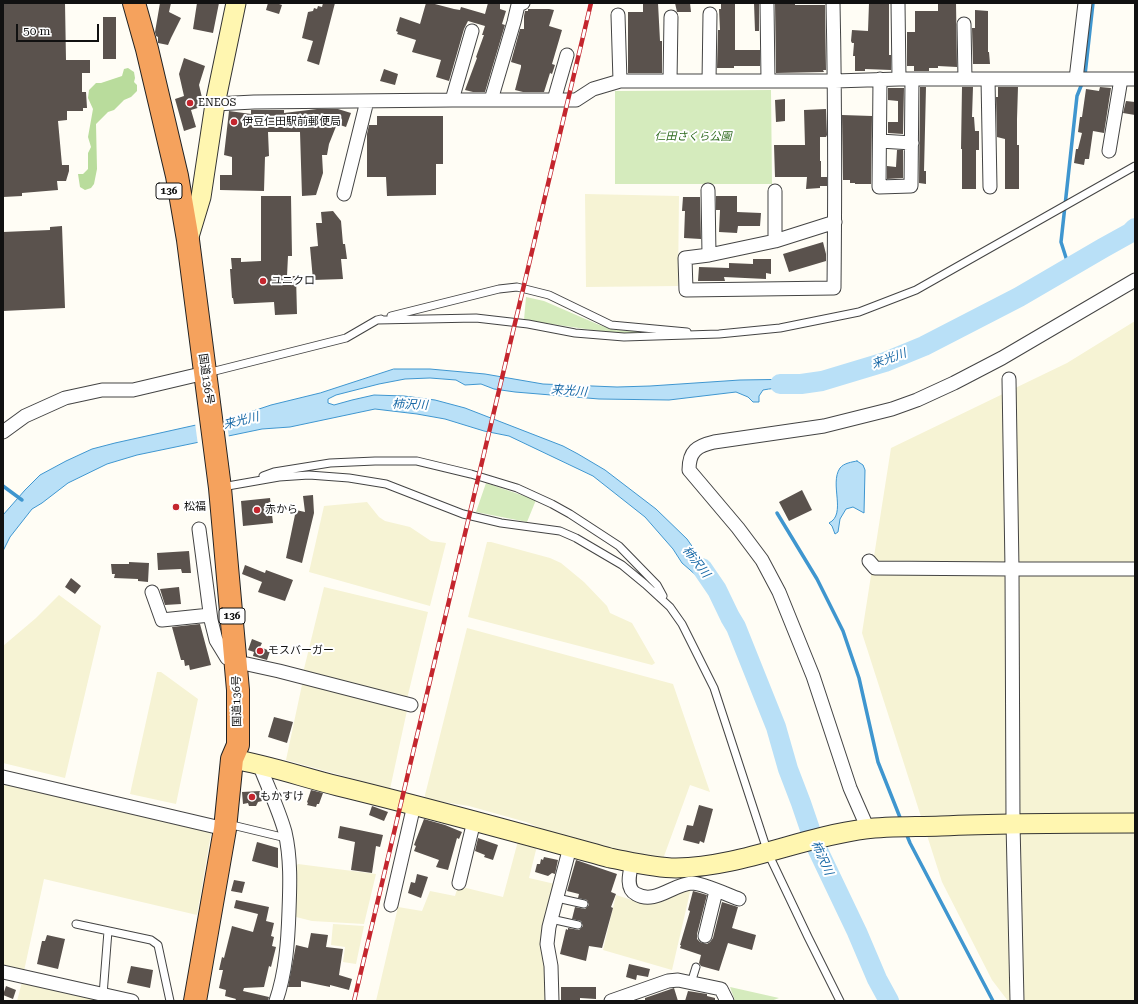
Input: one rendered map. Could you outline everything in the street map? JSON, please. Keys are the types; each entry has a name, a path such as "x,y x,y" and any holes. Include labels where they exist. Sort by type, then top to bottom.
{"highway":[{"name":"国道136号","path":"122,3 138,60 184,248"},
{"name":"国道136号","path":"134,3 147,49 177,176 184,248 216,478 231,661 238,690 238,745 232,759 226,826 195,1001"}],"street":[{"path":"184,248 201,197 215,104 236,3"},
{"path":"767,3 768,81"},
{"path":"833,3 835,222 834,288 686,290 685,258 775,241 835,222"},
{"path":"880,79 879,187 911,186 912,143 898,3"},
{"path":"1076,79 1085,3"},
{"path":"491,100 519,4"},
{"path":"709,81 710,14"},
{"path":"618,15 620,81"},
{"path":"670,81 671,17"},
{"path":"964,24 965,79"},
{"path":"452,100 472,31"},
{"path":"554,100 567,55"},
{"path":"988,79 990,187"},
{"path":"1109,151 1121,79"},
{"path":"215,104 254,102 576,100 593,88 620,81 1135,79"},
{"path":"344,194 367,101"},
{"path":"880,142 912,143"},
{"path":"708,190 709,254"},
{"path":"775,191 775,241"},
{"path":"864,829 813,676 779,592 762,560 738,528 689,470 689,460 693,452 700,445 824,426 892,409 917,400 1002,358 1135,280"},
{"path":"3,432 25,416 65,398 102,390 133,390 202,378"},
{"path":"1009,379 1012,570 1013,823 1017,1001"},
{"path":"199,528 210,615 216,640 231,661 280,670 411,705"},
{"path":"869,561 875,568 1012,570 1135,569"},
{"path":"152,592 162,620 210,615"},
{"path":"232,759 259,764 632,863 675,868 703,866 771,852 839,833 864,829 1013,823 1135,823"},
{"path":"259,764 286,838 290,879 285,962 280,991 276,1001"},
{"path":"3,777 226,826"},
{"path":"391,906 414,805"},
{"path":"459,883 474,821"},
{"path":"552,1001 551,966 547,944 551,919 570,847"},
{"path":"632,863 629,877 630,886 633,893 641,897 651,898 692,883 739,899"},
{"path":"705,936 716,891"},
{"path":"3,972 132,1001"},
{"path":"611,1001 668,981 678,980 721,989 727,1001"}],"lane":[{"path":"377,320 476,318 528,324 575,333 624,337 719,334 780,328 859,312 916,290 1135,166"},
{"path":"202,378 346,338 377,320 499,289 517,287 549,295 611,325 719,334"},
{"path":"250,482 274,472 330,463 375,461 417,462 517,488 570,514 619,546 656,585 682,624 714,688 771,852 808,937 840,1001"},
{"path":"216,478 250,482 278,477 309,475 349,478 386,484 463,514 501,523 560,531 576,538 622,565 668,605"},
{"path":"226,826 286,838"},
{"path":"557,898 584,904"},
{"path":"551,919 578,925"},
{"path":"76,924 151,940 158,945 170,1001"},
{"path":"103,994 108,931"},
{"path":"691,983 696,967"}],"shaded area":[{"path":"585,194 679,196 678,286 586,287"},
{"path":"1135,321 1135,1001 1008,1001 992,980 942,882 862,633 891,448 1067,363"},
{"path":"367,502 379,517 385,521 410,527 431,541 446,543 430,606 309,572 324,506"},
{"path":"487,542 550,558 561,563 584,582 607,606 610,613 632,623 655,663 652,665 468,617"},
{"path":"324,587 428,612 407,699 303,673"},
{"path":"59,595 101,626 65,778 3,763 3,646 36,618"},
{"path":"467,628 673,684 710,792 690,785 663,859 639,856 552,833 526,822 469,806 424,799"},
{"path":"157,672 161,672 198,699 176,804 130,794"},
{"path":"303,680 408,706 390,789 286,760"},
{"path":"3,782 212,828 197,915 44,879 24,971 3,966"},
{"path":"518,841 537,846 529,878 555,884 541,938 545,965 546,1001 376,1001 398,907 422,911 430,891 455,896 458,886 503,897"},
{"path":"298,864 376,874 364,924 312,921 296,917 294,915 296,866"},
{"path":"691,888 672,970 603,950 616,895 645,904"},
{"path":"333,924 364,926 356,964 343,962 345,947 331,945"},
{"path":"22,982 105,1001 17,1001"}],"green space":[{"path":"128,68 134,72 134,82 137,85 137,91 131,97 124,100 114,110 108,112 96,124 97,169 94,184 91,188 85,190 80,187 78,174 83,174 88,169 88,153 91,147 88,137 93,109 88,98 89,90 96,83 101,83 122,76 124,69"},
{"name":"仁田さくら公園","path":"771,90 772,184 615,184 615,91"},
{"path":"526,297 544,301 614,330 671,333 613,333 524,320"},
{"path":"486,483 536,500 527,522 476,512"},
{"path":"730,987 779,998 771,1001 735,1001"}],"water":[{"path":"394,369 430,369 485,374 543,384 617,387 740,380 805,379 807,387 763,390 759,396 759,402 753,402 748,397 736,392 669,400 599,399 515,392 494,389 481,384 465,385 456,380 430,378 405,379 379,384 336,395 328,399 328,403 334,405 374,395 404,396 435,400 465,408 563,446 605,470 656,509 687,539 721,588 712,593 697,576 682,563 673,549 645,517 593,476 509,436 484,431 445,419 375,409 290,427 262,429 137,455 107,464 68,483 32,509 10,537 3,551 3,515 40,475 66,461 92,449 241,415 271,405 320,393"},
{"path":"857,461 863,465 865,470 864,513 853,507 846,509 840,519 838,532 835,534 829,523 834,519 837,513 837,475 840,468 844,465"}],"pier":[{"path":"226,416 229,438 198,445 195,423"}],"building":[{"path":"3,3 65,3 66,60 90,60 90,73 82,73 82,92 86,92 87,108 83,108 83,111 67,111 67,120 58,121 62,165 69,165 69,171 66,181 57,181 58,190 22,193 22,196 3,197"},
{"path":"160,3 171,3 169,12 181,18 168,45 158,43 158,37 156,36 155,32"},
{"path":"197,3 219,3 213,33 193,29"},
{"path":"268,3 282,5 279,14 266,10"},
{"path":"323,3 335,3 319,65 307,61 313,41 302,38 308,12 313,11 314,8 317,9 318,6 322,7"},
{"path":"426,3 460,10 461,7 485,14 488,3 500,3 500,9 506,11 502,24 505,25 485,92 465,90 477,58 476,57 484,35 482,35 485,26 468,21 464,29 449,81 436,77 441,60 412,52 416,40 397,34 398,32 396,31 400,17 420,24"},
{"path":"643,3 658,3 660,41 662,41 662,73 628,73 628,12 643,12"},
{"path":"675,3 690,3 691,12 677,12"},
{"path":"721,3 735,3 735,50 760,50 760,66 734,66 734,68 717,68 718,30 720,30 719,9 721,9"},
{"path":"754,3 759,3 759,31 755,31"},
{"path":"775,3 825,5 826,70 823,70 824,72 776,73"},
{"path":"869,3 889,3 889,55 891,55 891,70 865,69 865,71 855,71 855,56 853,56 854,43 851,41 852,30 868,31"},
{"path":"938,3 956,3 957,67 938,66 938,68 929,68 929,71 914,71 914,66 907,66 907,32 915,32 915,11 938,11"},
{"path":"528,9 554,10 549,26 562,30 552,64 555,65 552,74 550,73 544,92 523,92 515,90 521,65 511,62 520,29 524,29 525,11 528,11"},
{"path":"975,10 988,11 988,52 990,64 973,64 972,28 975,28"},
{"path":"103,17 116,17 116,59 103,59"},
{"path":"184,58 205,66 199,85 204,106 191,110 196,127 184,131 175,99 184,96 179,74"},
{"path":"384,69 398,74 395,85 380,81"},
{"path":"920,87 926,87 924,171 926,171 926,184 919,183"},
{"path":"962,87 973,87 972,117 974,117 975,131 979,131 979,150 976,150 976,189 962,189"},
{"path":"998,87 1018,87 1017,145 1019,145 1019,189 1005,189 1005,139 997,137 996,97 998,97"},
{"path":"1100,87 1111,88 1104,133 1093,131 1089,159 1085,159 1084,165 1074,163 1076,149 1078,149 1082,133 1078,132 1086,89 1099,91"},
{"path":"888,88 904,88 903,134 888,133 888,122 898,122 898,101 888,100"},
{"path":"785,99 785,121 776,122 775,100"},
{"path":"1126,101 1135,102 1135,115 1123,113"},
{"path":"317,109 338,109 351,113 346,127 337,124 329,144 327,155 322,155 323,173 316,195 302,196 300,132 268,132 269,156 265,157 264,191 220,190 220,175 232,175 232,157 224,155 229,111 251,114 251,110 284,110 284,113"},
{"path":"826,109 827,135 826,137 820,137 820,161 821,177 827,177 827,186 806,189 807,177 775,177 774,145 805,145 804,110"},
{"path":"842,115 872,116 871,184 855,184 850,183 850,180 843,180"},
{"path":"377,116 443,116 443,164 436,164 436,195 387,196 386,177 367,177 367,134 369,125 377,125"},
{"path":"897,150 903,150 903,178 887,179 887,166 896,167"},
{"path":"261,196 291,196 292,256 288,256 287,276 296,276 297,314 275,315 274,302 234,304 232,298 230,269 232,269 231,258 241,258 241,262 261,261"},
{"path":"716,196 737,196 737,212 761,213 760,226 738,226 737,233 719,232 720,210 716,210"},
{"path":"683,197 700,197 701,239 684,238 685,211 682,211"},
{"path":"333,211 341,221 343,244 345,244 347,259 341,259 343,279 313,280 310,247 318,246 316,223 322,223 321,212"},
{"path":"62,226 65,308 3,311 3,232 50,230 50,227"},
{"path":"823,242 826,261 789,272 783,254"},
{"path":"753,259 771,259 771,274 766,273 766,279 724,277 725,281 698,281 699,267 729,268 729,263 753,264"},
{"path":"802,490 812,510 789,521 779,502"},
{"path":"313,495 314,513 302,563 286,558 296,510 305,512 303,496"},
{"path":"270,498 273,523 243,526 241,501"},
{"path":"189,551 191,573 182,573 181,569 158,570 157,553"},
{"path":"129,562 149,563 148,582 138,581 138,579 114,578 115,574 112,574 111,564 129,564"},
{"path":"245,565 265,573 266,570 293,580 285,601 258,592 262,582 242,574"},
{"path":"71,578 81,586 75,594 65,587"},
{"path":"179,587 181,604 165,605 160,589"},
{"path":"200,624 211,665 190,670 189,665 185,666 184,660 181,660 172,627"},
{"path":"252,639 262,643 260,647 270,651 267,660 253,656 254,652 248,650"},
{"path":"274,717 293,722 287,743 268,737"},
{"path":"311,790 323,793 319,804 317,804 316,807 307,805"},
{"path":"260,791 262,801 258,802 256,806 249,806 248,803 243,804 242,792"},
{"path":"699,805 713,809 704,843 700,841 699,844 683,840 687,825 693,826"},
{"path":"372,806 388,812 384,821 369,815"},
{"path":"424,819 462,832 459,839 457,838 448,870 436,867 439,860 414,851 416,846 414,845"},
{"path":"340,826 383,835 380,847 376,846 372,873 351,870 355,842 338,838"},
{"path":"478,838 498,845 493,860 484,857 485,855 475,851"},
{"path":"257,842 278,848 278,868 252,861"},
{"path":"544,857 558,860 555,874 552,873 548,876 535,872 537,864 540,864 541,859 543,860"},
{"path":"576,860 617,874 611,892 616,894 611,907 613,908 602,948 589,946 586,961 560,954 566,929 579,930 583,926 581,921 572,919 575,907 585,909 589,905 587,900 578,898 579,894 567,891"},
{"path":"417,874 428,877 421,898 408,893 411,882 415,883"},
{"path":"234,880 245,882 242,893 231,891"},
{"path":"693,891 707,895 697,934 697,939 700,942 707,944 713,938 722,902 738,907 732,928 756,935 752,950 728,943 719,971 701,966 699,963 701,955 680,948 690,911 688,910"},
{"path":"236,900 269,907 266,921 274,923 271,936 274,937 272,946 276,947 271,967 269,966 264,987 244,988 243,991 269,997 268,1001 235,1001 236,999 225,996 226,990 219,988 223,970 219,970 222,957 224,958 232,926 253,932 258,914 234,908"},
{"path":"311,933 328,935 326,947 343,949 339,975 352,979 349,990 330,985 330,987 301,981 301,987 288,987 296,945 308,948"},
{"path":"47,935 65,939 58,969 37,964 42,941 45,941"},
{"path":"629,964 650,969 648,977 637,975 636,980 626,977"},
{"path":"131,966 153,970 150,988 127,983"},
{"path":"6,986 16,990 13,999 3,995"},
{"path":"561,987 596,987 596,999 580,998 580,1000 561,1001"},
{"path":"674,988 678,1001 645,1001 645,998"},
{"path":"688,991 707,994 707,996 715,998 715,1001 685,1001"}],"waterway":[{"path":"1085,75 1093,3"},
{"path":"1069,267 1061,242 1077,96 1083,81"},
{"name":"来光川","path":"780,384 801,384 822,381 885,362 924,346 1019,297 1130,233 1135,228"},
{"path":"3,486 22,500"},
{"path":"777,513 817,579 843,631 859,678 878,762 901,820"},
{"name":"柿沢川","path":"702,568 717,590 736,627 776,727 788,769 815,844 857,932 877,979 889,1001"},
{"path":"906,833 993,1001"}],"railway":[{"path":"354,1001 591,3"}],"place":[{"name":"ENEOS","path":"190,103"},
{"name":"伊豆仁田駅前郵便局","path":"234,122"},
{"name":"ユニクロ","path":"263,281"},
{"name":"松福","path":"176,507"},
{"name":"赤から","path":"257,510"},
{"name":"モスバーガー","path":"260,651"},
{"name":"もかすけ","path":"252,797"}]}
